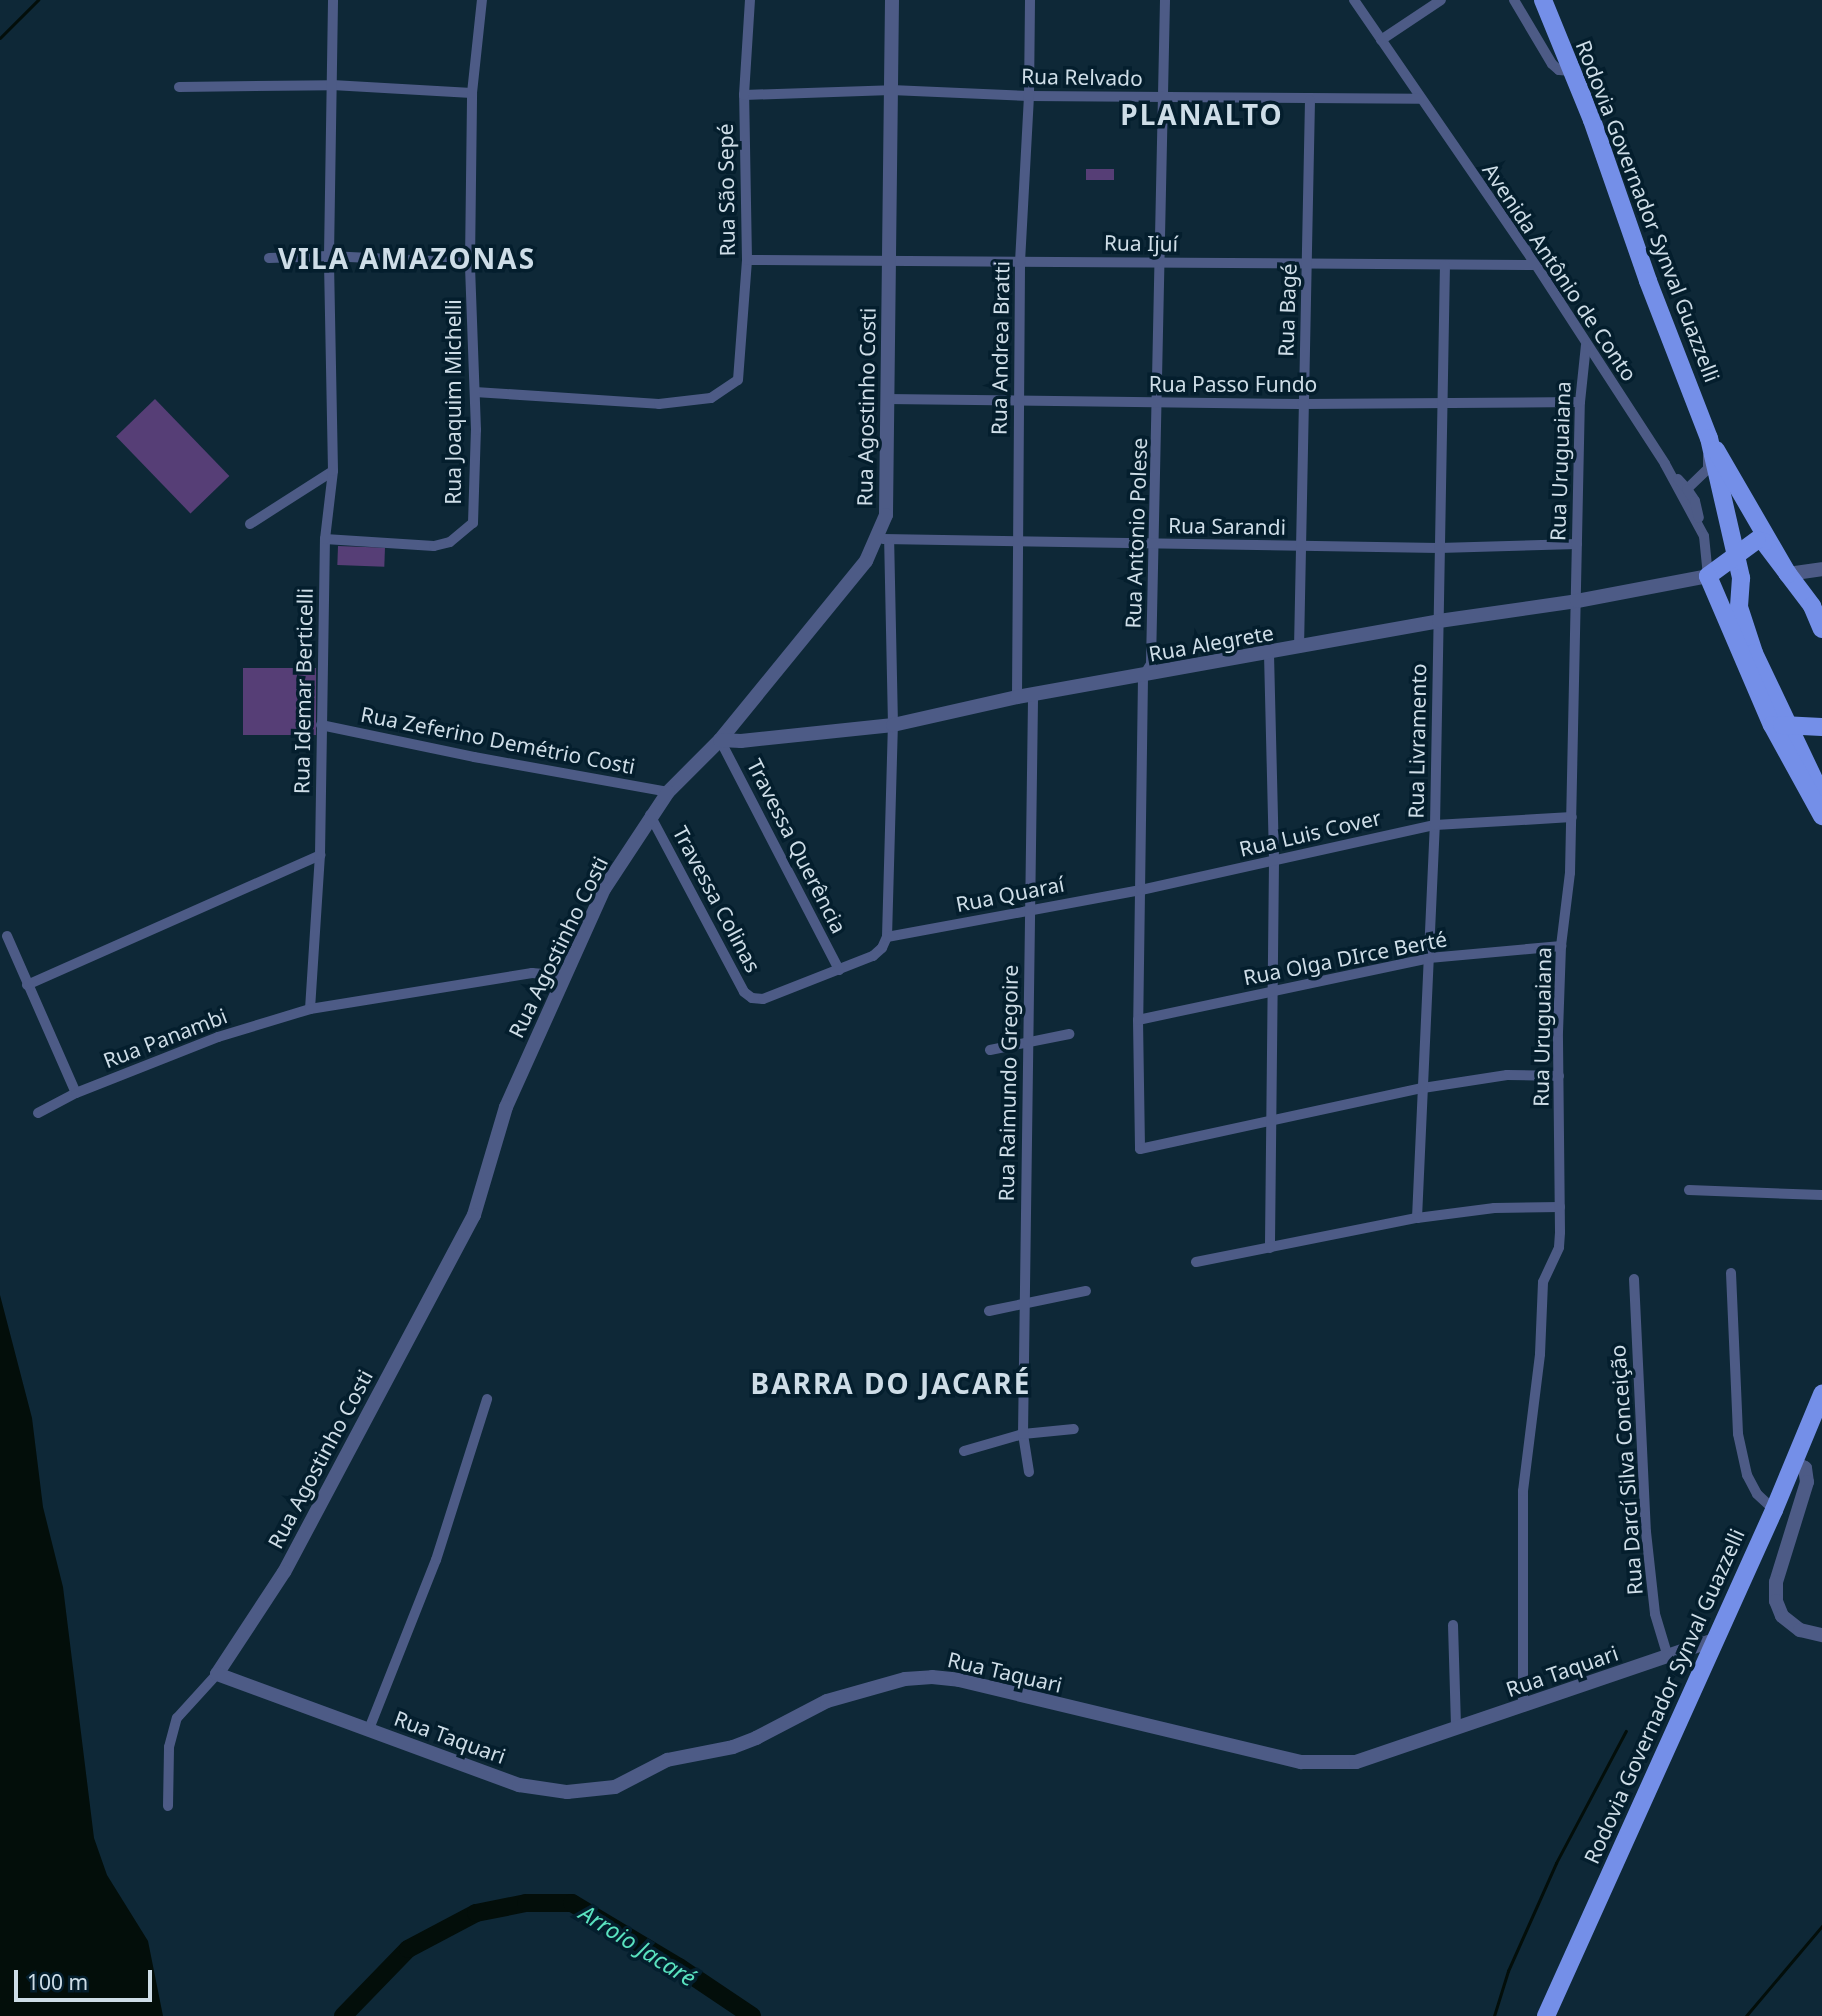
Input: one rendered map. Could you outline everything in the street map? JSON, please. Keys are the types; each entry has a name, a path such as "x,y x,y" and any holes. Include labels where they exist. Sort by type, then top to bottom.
{"main road":[{"name":"Rodovia Governador Synval Guazzelli","path":"1545,6 1572,71 1709,438 1741,578 1739,607 1754,653 1780,725 1822,796"},
{"name":"Rodovia Governador Synval Guazzelli","path":"1709,438 1788,574 1817,613 1822,629"},
{"path":"1788,574 1764,541 1750,543 1737,558 1709,576 1822,816"},
{"path":"1780,725 1822,727"},
{"name":"Rodovia Governador Synval Guazzelli","path":"1546,2016 1717,1639 1822,1394"}],"street":[{"name":"Rua Idemar Berticelli","path":"310,1009 320,855 325,540 333,471 329,256 333,0"},
{"name":"Rua Joaquim Michelli","path":"325,540 434,546 450,542 472,523 475,392 470,263 472,93 482,0"},
{"name":"Rua São Sepé","path":"475,392 659,404 711,398 738,380 747,260 744,95 750,0"},
{"name":"Rua Agostinho Costi","path":"217,1674 284,1572 474,1215 506,1107 604,889 668,792 720,740 883,539 886,515 892,0"},
{"name":"Rua Andrea Bratti","path":"1017,697 1020,262 1029,96 1030,0"},
{"name":"Rua Antonio Polese","path":"1165,0 1159,403 1151,664 1143,677 1138,1020 1140,1149 1270,1119"},
{"name":"Avenida Antônio de Conto","path":"1354,0 1419,99 1536,265 1665,464 1704,536 1709,576"},
{"path":"1381,40 1441,0"},
{"path":"1514,0 1555,68 1572,71"},
{"path":"1526,21 1545,6"},
{"path":"179,87 332,85 472,93"},
{"name":"Rua Relvado","path":"744,95 891,90 1029,96 1419,99"},
{"name":"Rua Bagé","path":"1299,648 1310,100"},
{"path":"269,258 329,256 470,263"},
{"name":"Rua Ijuí","path":"747,260 888,263 1536,265"},
{"name":"Rua Livramento","path":"1417,1218 1435,825 1445,265"},
{"name":"Rua Uruguaiana","path":"1523,1706 1523,1491 1540,1354 1543,1282 1559,1247 1561,946 1570,873 1580,402 1586,345"},
{"name":"Rua Passo Fundo","path":"886,399 1302,404 1580,402"},
{"path":"1687,489 1708,469 1709,438"},
{"path":"1665,464 1695,501 1704,536"},
{"path":"250,524 333,471"},
{"path":"839,970 873,956 882,948 887,937 893,725 883,539"},
{"name":"Rua Sarandi","path":"883,539 1439,548 1577,544"},
{"path":"1788,574 1822,569"},
{"name":"Rua Alegrete","path":"720,740 741,741 893,725 1017,697 1143,677 1439,621 1577,601 1709,576"},
{"path":"1269,654 1274,861 1270,1248"},
{"name":"Rua Raimundo Gregoire","path":"1029,1472 1023,1434 1026,1043 1031,909 1033,695"},
{"name":"Rua Zeferino Demétrio Costi","path":"321,725 474,757 668,792"},
{"name":"Travessa Querência","path":"720,740 839,970"},
{"name":"Travessa Colinas","path":"650,816 744,992 752,998 763,999 839,970"},
{"name":"Rua Luis Cover","path":"1141,890 1435,825 1572,817"},
{"path":"27,985 320,855"},
{"name":"Rua Quaraí","path":"887,937 1141,890"},
{"path":"7,936 76,1093"},
{"name":"Rua Olga DIrce Berté","path":"1138,1020 1429,957 1561,946"},
{"name":"Rua Panambi","path":"38,1114 76,1093 218,1037 310,1009 533,973 564,976"},
{"path":"990,1050 1069,1034"},
{"path":"1270,1119 1423,1088 1507,1075 1559,1076"},
{"path":"1689,1190 1822,1195"},
{"path":"1196,1262 1417,1218 1494,1208 1560,1207"},
{"path":"1731,1273 1738,1434 1748,1475 1757,1494 1774,1510"},
{"name":"Rua Darcí Silva Conceição","path":"1634,1279 1646,1532 1655,1614 1668,1657"},
{"path":"989,1311 1086,1291"},
{"path":"369,1729 436,1560 487,1399"},
{"path":"964,1451 1023,1434 1074,1429"},
{"path":"1795,1462 1805,1468 1807,1482 1776,1582 1776,1601 1782,1615 1800,1630 1822,1635"},
{"path":"1453,1625 1456,1729"},
{"name":"Rua Taquari","path":"217,1674 519,1784 567,1793 615,1787 667,1760 733,1747 827,1701 905,1679 932,1677 960,1680 1301,1762 1356,1762 1717,1639"},
{"path":"168,1805 169,1747 177,1718 217,1674"}],"shaded area":[{"path":"1086,169 1114,169 1114,180 1086,180"},
{"path":"155,399 229,476 190,513 116,437"},
{"path":"338,546 385,548 384,567 337,565"},
{"path":"243,668 316,668 316,735 243,735"},
{"path":"0,1295 32,1418 43,1507 63,1587 94,1838 107,1875 148,1941 163,2016 0,2016"}],"waterway":[{"path":"0,38 38,0"},
{"path":"1494,2016 1508,1971 1556,1863 1626,1731"},
{"name":"Arroio Jacaré","path":"343,2016 408,1949 476,1913 526,1903 572,1903 679,1967 752,2016"},
{"path":"1746,2016 1822,1926"}],"district":[{"name":"PLANALTO","path":"1202,114"},
{"name":"VILA AMAZONAS","path":"407,258"},
{"name":"BARRA DO JACARÉ","path":"891,1383"}]}
